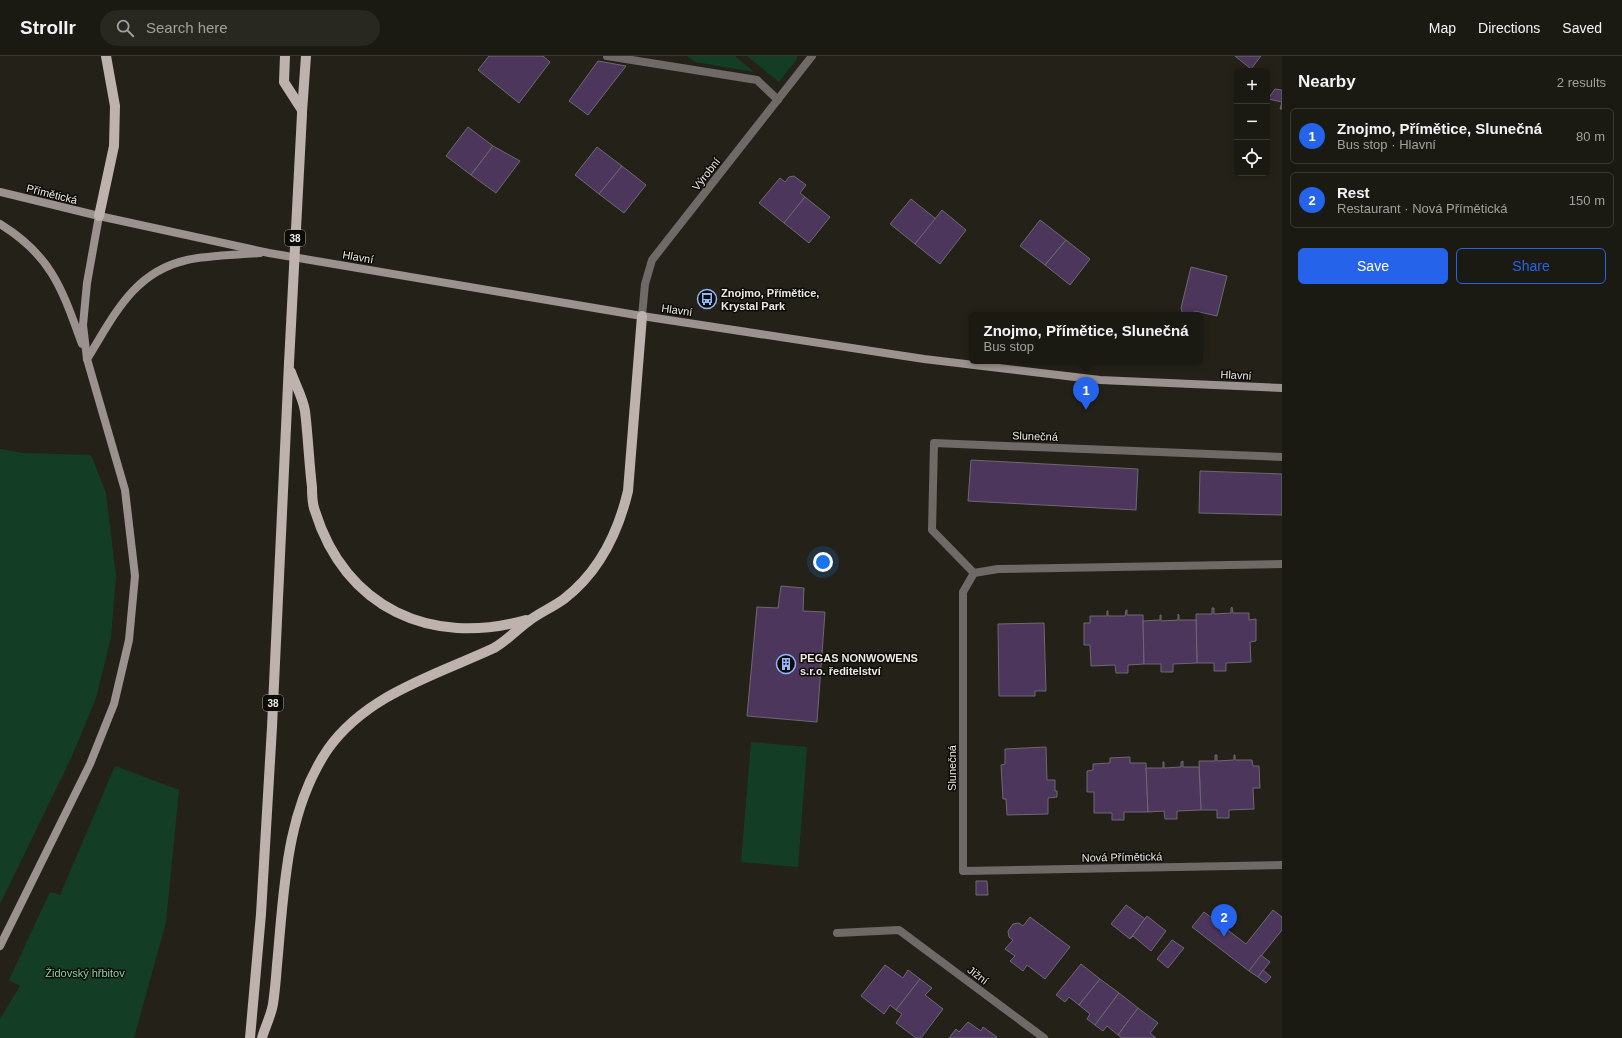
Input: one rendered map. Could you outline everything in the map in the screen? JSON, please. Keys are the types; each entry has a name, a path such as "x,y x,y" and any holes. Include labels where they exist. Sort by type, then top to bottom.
{"main road":[{"path":"87,359 83,325 87,284 99,216 114,146 115,106 106,56"},
{"path":"285,56 284,82 302,112"},
{"name":"38","path":"250,1038 261,914 272,727 289,365 306,56"},
{"name":"Přímětická","path":"0,192 99,216"},
{"name":"Hlavní","path":"99,216 269,253 642,316 924,359 1100,380 1282,388"},
{"path":"0,224 15,233 31,246 44,260 63,292 87,359 125,490 135,576 129,640 114,704 90,764 0,946"},
{"path":"87,359 121,304 140,282 156,272 172,264 189,260 269,253"},
{"path":"262,1038 273,1006 287,857 305,792 329,748 370,708 409,685 496,647 532,618 554,605 579,585 600,559 615,533 623,512 628,491 642,316"},
{"path":"289,365 305,410 314,510 326,540 340,565 354,581 370,597 392,610 416,620 438,626 486,628 509,625 532,618"}],"street":[{"path":"607,56 757,80 778,100"},
{"name":"Výrobní","path":"642,316 645,284 652,260 812,56"},
{"name":"Slunečná","path":"963,872 963,592 974,573 932,530 934,443 1282,458"},
{"path":"974,573 998,569 1282,564"},
{"name":"Nová Přímětická","path":"963,872 1282,865"},
{"name":"Jižní","path":"838,934 899,930 1044,1038"}],"green space":[{"path":"687,56 735,56 754,72 695,62"},
{"path":"747,56 797,56 797,59 779,82"},
{"path":"0,449 23,453 91,455 106,493 116,576 111,637 96,698 72,756 0,904"},
{"path":"751,742 807,747 798,867 741,862"},
{"name":"Židovský hřbitov","path":"115,766 179,790 166,922 134,1038 0,1038 0,1019 20,986 9,980 50,892 60,895"}],"building":[{"path":"489,56 543,56 550,62 519,103 478,70"},
{"path":"1235,56 1261,56 1252,68"},
{"path":"598,61 626,66 588,115 569,101"},
{"path":"1275,89 1282,90 1282,102 1270,99 1270,96"},
{"path":"468,127 493,146 471,175 446,156"},
{"path":"493,146 520,161 496,193 471,175"},
{"path":"597,147 622,166 599,194 575,175"},
{"path":"622,166 646,185 624,213 599,194"},
{"path":"794,176 806,185 800,193 805,197 784,223 759,203 780,178 785,182 789,177"},
{"path":"805,197 830,217 809,243 784,223"},
{"path":"911,199 936,219 915,244 890,224"},
{"path":"942,210 966,230 940,264 915,244"},
{"path":"1040,220 1066,240 1045,265 1020,246"},
{"path":"1066,240 1090,259 1070,285 1045,265"},
{"path":"1191,267 1227,276 1217,316 1195,311 1182,312 1181,308"},
{"path":"971,460 1138,469 1136,510 968,501"},
{"path":"1200,471 1282,474 1282,515 1199,513"},
{"name":"PEGAS NONWOWENS s.r.o. ředitelství","path":"781,586 804,588 803,611 825,612 817,722 747,716 757,607 778,608"},
{"path":"1232,607 1233,613 1249,613 1249,620 1256,619 1256,641 1250,642 1251,662 1226,663 1226,671 1214,671 1214,663 1197,663 1196,614 1212,614 1212,608 1214,608 1214,614 1231,613"},
{"path":"1126,610 1127,615 1143,615 1144,664 1128,665 1128,673 1116,673 1115,665 1091,666 1090,645 1084,645 1084,623 1090,623 1090,616 1107,616 1107,611 1108,616 1125,616"},
{"path":"1178,614 1179,620 1196,620 1197,663 1173,664 1173,672 1161,672 1161,664 1144,664 1143,621 1160,620 1160,615 1161,621 1178,620"},
{"path":"1044,623 1046,691 1035,691 1035,696 999,696 998,624"},
{"path":"1046,747 1047,780 1055,780 1055,791 1057,791 1057,797 1048,798 1048,814 1007,815 1006,799 1003,799 1001,765 1005,764 1005,749"},
{"path":"1215,755 1217,755 1217,761 1234,760 1235,755 1235,760 1252,760 1253,766 1259,766 1260,788 1253,788 1254,809 1229,810 1229,818 1217,818 1217,810 1201,810 1199,761 1215,761"},
{"path":"1130,757 1130,763 1146,763 1148,812 1124,812 1124,820 1112,820 1112,813 1094,813 1094,792 1087,792 1087,771 1093,770 1093,764 1110,763 1110,758"},
{"path":"1183,761 1183,767 1199,767 1201,810 1177,811 1177,819 1165,819 1164,811 1148,812 1146,768 1163,768 1163,762 1164,768 1181,767 1181,762"},
{"path":"976,881 987,881 988,895 976,895"},
{"path":"1126,905 1145,919 1130,939 1111,924"},
{"path":"1273,910 1282,917 1282,930 1249,971 1192,927 1204,912 1246,944"},
{"path":"1147,916 1166,931 1151,951 1133,936 1130,939"},
{"path":"1030,917 1070,947 1045,979 1027,965 1023,971 1010,961 1015,956 1005,949 1013,940 1009,937 1008,931 1013,924 1019,923 1023,926"},
{"path":"1172,940 1184,948 1168,968 1157,959"},
{"path":"1261,955 1270,962 1258,977 1249,971"},
{"path":"1081,964 1100,979 1079,1005 1069,997 1065,1002 1056,995"},
{"path":"885,965 903,978 908,970 920,979 896,1010 890,1005 884,1014 861,996"},
{"path":"1263,970 1271,977 1266,983 1258,977"},
{"path":"920,979 932,988 925,995 943,1009 921,1038 916,1038 896,1023 902,1014 896,1010"},
{"path":"1100,979 1119,993 1095,1025 1087,1019 1090,1014 1079,1005"},
{"path":"1119,993 1138,1008 1118,1035 1107,1026 1103,1031 1095,1025"},
{"path":"1138,1008 1158,1023 1150,1033 1156,1038 1122,1038 1118,1035"},
{"path":"968,1022 981,1031 983,1027 997,1037 949,1038 956,1029 959,1032"}],"place":[{"name":"Znojmo, Přímětice, Krystal Park","path":"707,299"},
{"name":"Znojmo, Přímětice, Slunečná","path":"1086,410"},
{"name":"PEGAS NONWOWENS s.r.o. ředitelství","path":"786,664"},
{"name":"Rest","path":"1224,937"}]}
